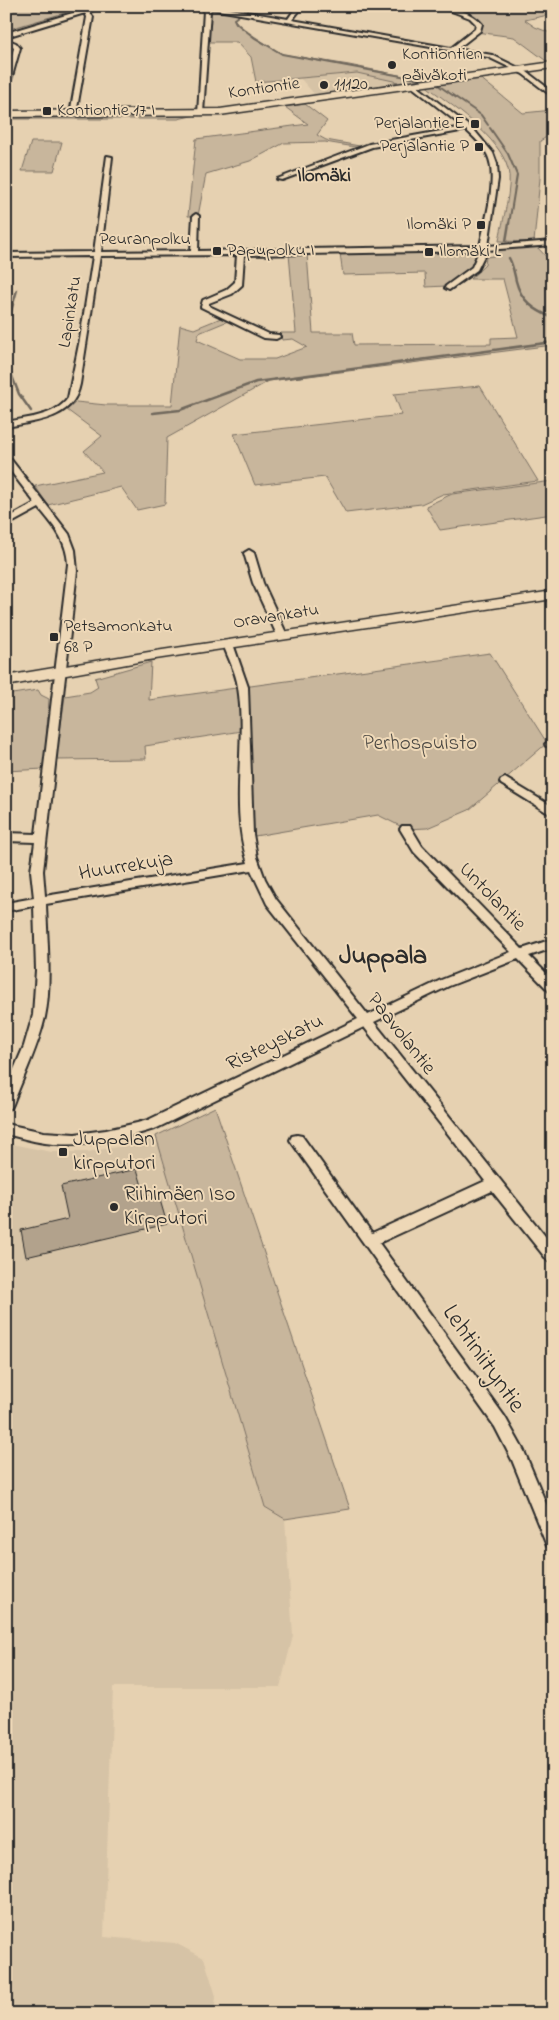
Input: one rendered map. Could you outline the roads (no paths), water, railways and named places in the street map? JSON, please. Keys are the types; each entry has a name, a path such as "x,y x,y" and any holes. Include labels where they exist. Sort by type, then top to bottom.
{"street":[{"path":"6,35 102,6"},
{"path":"202,6 490,56 519,70 553,95"},
{"path":"289,21 300,6"},
{"path":"379,6 377,7 383,9 402,6"},
{"path":"441,6 472,17 479,24 478,30 453,49"},
{"path":"200,113 207,10 210,8"},
{"path":"73,114 90,17 86,11"},
{"path":"6,41 14,44 17,48 6,87"},
{"name":"Kontiontie","path":"6,114 200,113 250,108 553,65"},
{"path":"413,85 467,128 486,148 493,162 494,187 481,259 473,272 449,288"},
{"path":"280,179 371,145 467,128"},
{"name":"Lapinkatu","path":"6,425 61,410 71,400 81,356 97,255 109,157"},
{"path":"194,254 196,216"},
{"name":"Peuranpolku","path":"6,256 240,254 484,248 553,243"},
{"path":"240,254 239,283 229,292 206,302 205,307 267,336 276,337"},
{"path":"6,459 69,544 74,565 68,595 37,871 42,970 38,1015 30,1046 6,1104"},
{"path":"6,523 39,504"},
{"path":"249,553 257,582 282,635"},
{"name":"Oravankatu","path":"6,681 282,635 553,595"},
{"name":"Paavolantie","path":"228,644 242,687 245,718 245,809 248,843 253,866 260,883 271,900 493,1184 553,1257"},
{"path":"505,782 553,812"},
{"name":"Untolantie","path":"406,829 418,849 553,988"},
{"path":"6,837 41,838"},
{"name":"Huurrekuja","path":"6,907 253,866"},
{"name":"Risteyskatu","path":"6,1129 30,1135 56,1138 110,1136 129,1132 152,1124 445,982 553,942"},
{"name":"Lehtiniityntie","path":"297,1140 500,1422 518,1456 553,1540"},
{"path":"370,1241 493,1184"}],"waterway":[{"path":"244,11 249,6"},
{"path":"241,14 234,19 236,23 255,38 282,54 423,80"},
{"path":"438,85 481,115 488,125"},
{"path":"490,128 508,154 517,175 509,224"},
{"path":"506,241 509,223"},
{"path":"509,258 521,294 534,308 553,318"},
{"path":"6,329 17,290"},
{"path":"153,413 180,410 256,382 553,342"},
{"path":"6,361 19,394 31,411"}],"place":[{"name":"Kontiontien päiväkoti","path":"392,65"},
{"name":"11120","path":"324,85"},
{"name":"Kontiontie 17 I","path":"47,111"},
{"name":"Perjalantie E","path":"475,124"},
{"name":"Perjalantie P","path":"479,147"},
{"name":"Ilomäki P","path":"481,225"},
{"name":"Papupolku I","path":"217,251"},
{"name":"Ilomäki L","path":"429,252"},
{"name":"Petsamonkatu 68 P","path":"54,637"},
{"name":"Juppalan kirpputori","path":"63,1152"},
{"name":"Riihimäen Iso Kirpputori","path":"114,1207"}],"district":[{"name":"Ilomäki","path":"324,176"},
{"name":"Juppala","path":"383,957"}],"park label":[{"name":"Perhospuisto","path":"420,744"}]}
